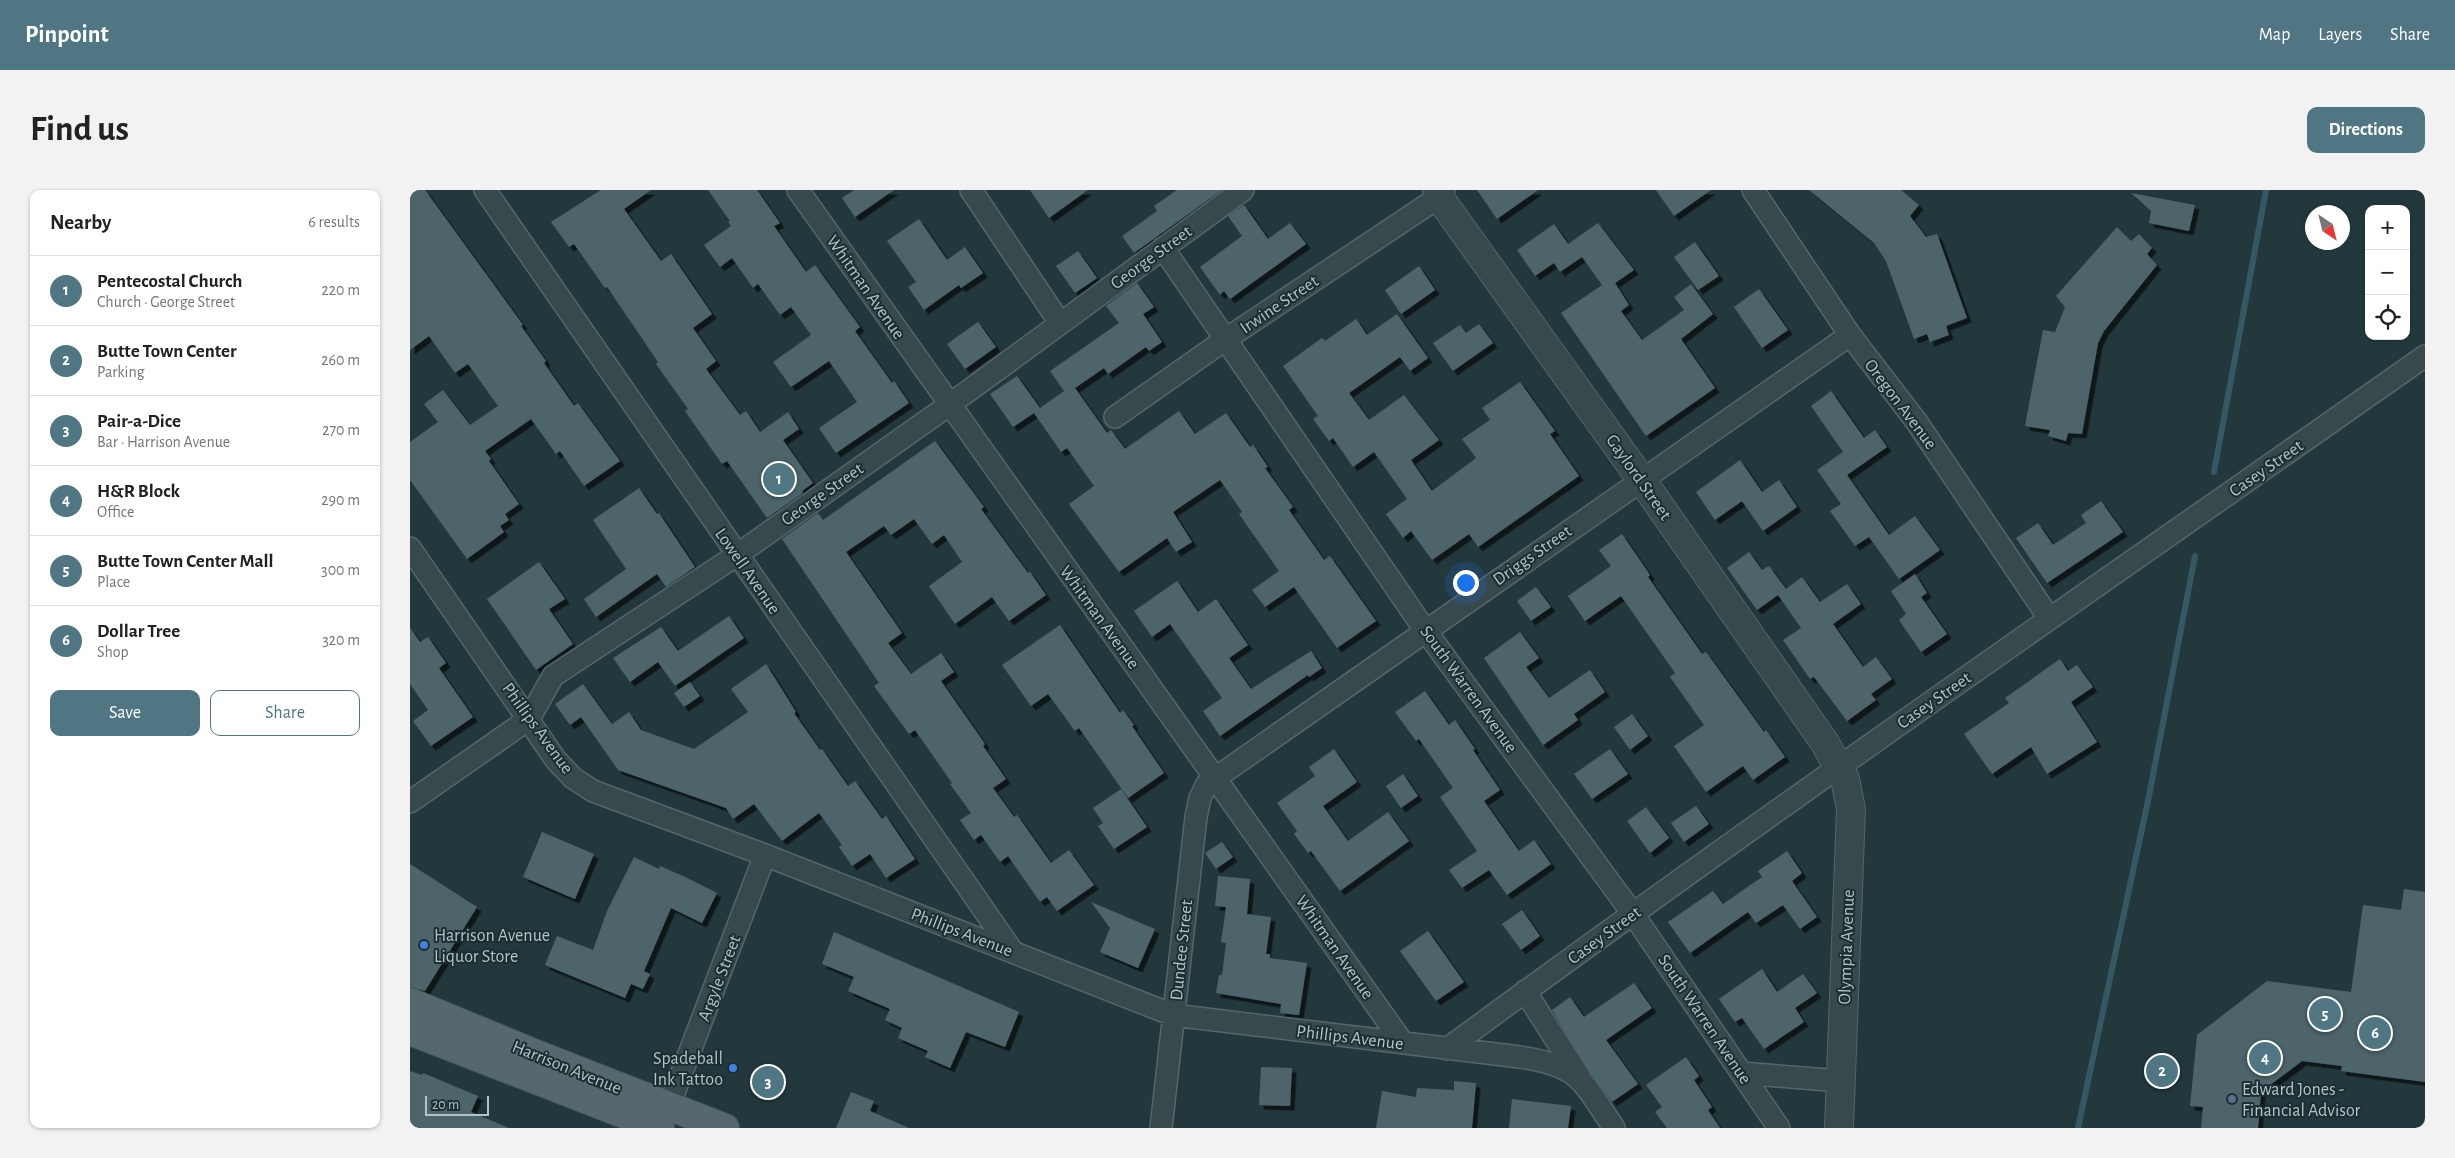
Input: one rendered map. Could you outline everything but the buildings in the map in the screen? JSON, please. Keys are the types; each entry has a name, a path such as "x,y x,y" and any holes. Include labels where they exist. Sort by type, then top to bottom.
{"main road":[{"name":"Harrison Avenue","path":"410,1002 663,1121"},
{"name":"Harrison Avenue","path":"410,1031 663,1121 726,1128"}],"street":[{"name":"Lowell Avenue","path":"485,190 1013,952"},
{"name":"Whitman Avenue","path":"798,190 1403,1043"},
{"path":"971,190 1060,323"},
{"name":"George Street","path":"410,802 529,719 552,676 737,555 949,405 1243,190"},
{"name":"Oregon Avenue","path":"1753,190 1850,335 1916,421 2050,618"},
{"name":"Irwine Street","path":"1115,417 1438,192"},
{"name":"Gaylord Street","path":"1438,192 1641,479 1840,767"},
{"name":"South Warren Avenue","path":"1163,248 1425,630 1633,914 1779,1128"},
{"name":"Driggs Street","path":"1215,777 1850,335"},
{"name":"Casey Street","path":"1447,1049 1633,914 2050,618 2158,545 2425,356"},
{"name":"Phillips Avenue","path":"410,548 556,760 573,778 593,791 765,855 1173,1015 1545,1061 1570,1070 1582,1080 1614,1128"},
{"name":"Olympia Avenue","path":"1839,1128 1851,809 1850,794 1840,767"},
{"name":"Dundee Street","path":"1161,1128 1196,817 1200,798 1207,784 1215,777"},
{"name":"Argyle Street","path":"663,1121 765,855"},
{"path":"1525,992 1582,1080"},
{"path":"1742,1073 1840,1081"}],"waterway":[{"path":"2214,472 2266,190"},
{"path":"2078,1128 2148,801 2195,556"}],"place":[{"name":"Pentecostal Church","path":"779,479"},
{"name":"Harrison Avenue Liquor Store","path":"424,945"},
{"name":"Butte Town Center Mall","path":"2325,1014"},
{"name":"Dollar Tree","path":"2375,1033"},
{"name":"H&R Block","path":"2265,1058"},
{"name":"Spadeball Ink Tattoo","path":"733,1068"},
{"name":"Butte Town Center","path":"2162,1071"},
{"name":"Pair-a-Dice","path":"768,1082"},
{"name":"Edward Jones - Financial Advisor","path":"2232,1099"}]}
